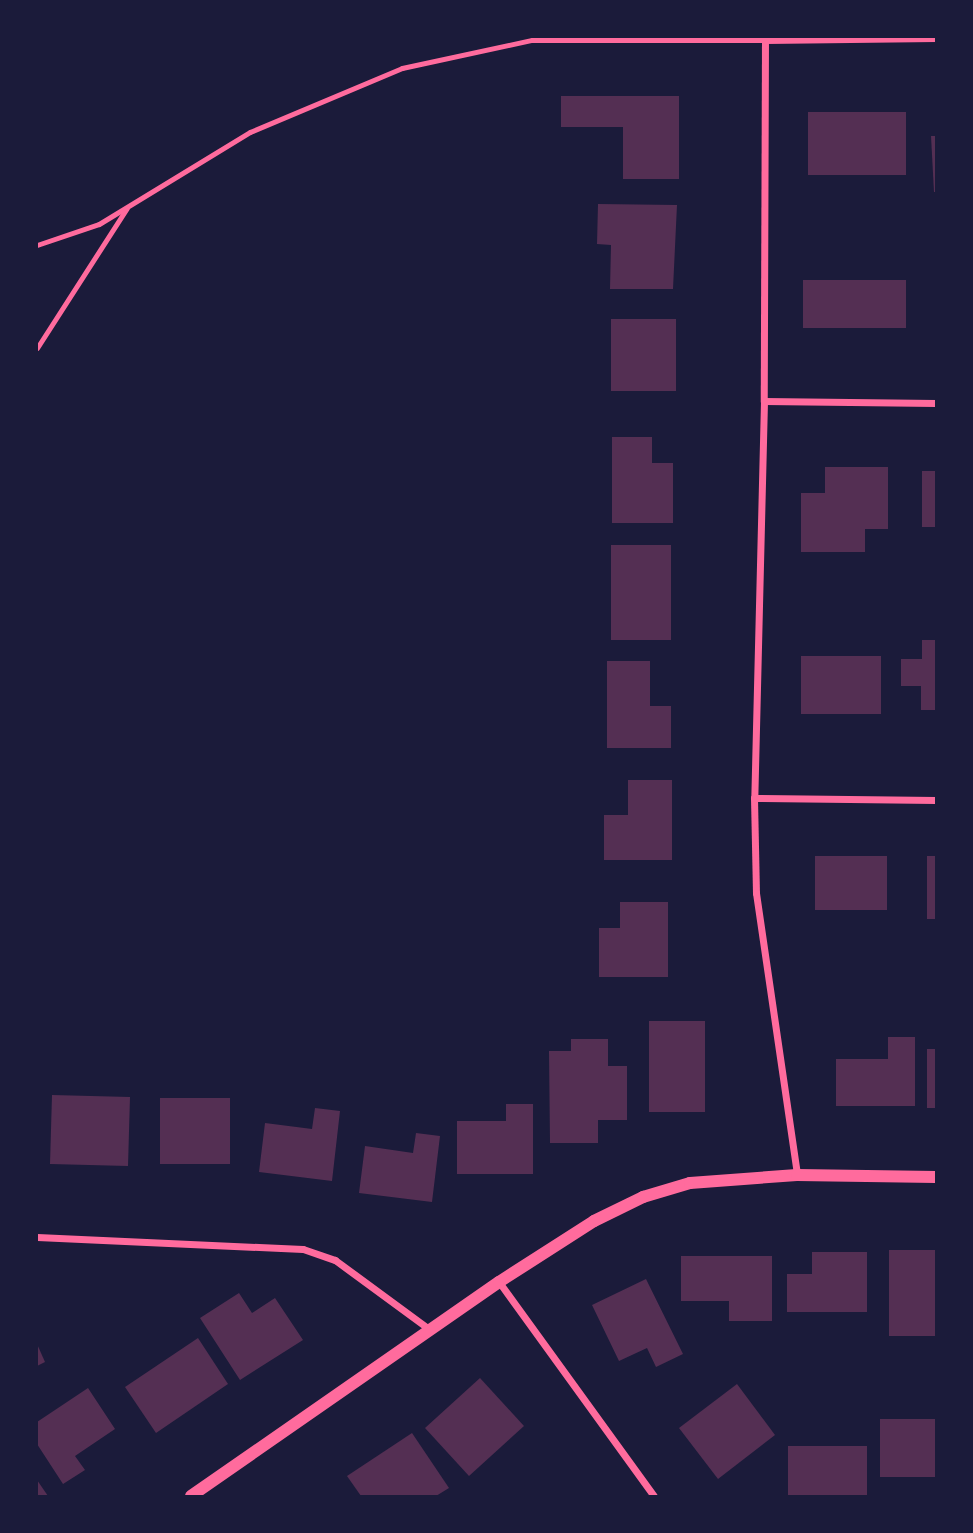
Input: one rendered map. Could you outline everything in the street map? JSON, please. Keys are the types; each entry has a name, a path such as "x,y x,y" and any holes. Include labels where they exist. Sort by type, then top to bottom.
{"street":[{"path":"797,1175 756,893 754,799 764,401 765,38 936,38"},
{"path":"764,401 936,403"},
{"path":"754,799 936,800"},
{"path":"191,1496 499,1282 594,1221 643,1197 690,1183 797,1175 936,1177"},
{"path":"37,1237 303,1249 335,1260 429,1329"},
{"path":"499,1282 654,1496"}],"lane":[{"path":"37,245 99,224 250,132 402,68 532,40 765,38"},
{"path":"37,348 128,205"}],"building":[{"path":"561,96 679,96 679,179 623,179 623,127 561,127"},
{"path":"808,112 906,112 906,175 808,175"},
{"path":"931,136 936,136 936,192 934,192"},
{"path":"598,204 677,205 673,289 610,289 611,245 597,244"},
{"path":"803,280 906,280 906,328 803,328"},
{"path":"611,319 676,319 676,391 611,391"},
{"path":"612,437 652,437 652,463 673,463 673,523 612,523"},
{"path":"825,467 888,467 888,529 865,529 865,552 801,552 801,493 825,493"},
{"path":"922,471 936,471 936,527 922,527"},
{"path":"611,545 671,545 671,640 611,640"},
{"path":"922,640 936,640 936,710 921,710 921,686 901,686 901,659 922,659"},
{"path":"801,656 881,656 881,714 801,714"},
{"path":"607,661 650,661 650,706 671,706 671,748 607,748"},
{"path":"628,780 672,780 672,860 604,860 604,815 628,815"},
{"path":"815,856 887,856 887,910 815,910"},
{"path":"927,856 936,856 936,919 927,919"},
{"path":"620,902 668,902 668,977 599,977 599,928 620,928"},
{"path":"649,1021 705,1021 705,1112 649,1112"},
{"path":"888,1037 915,1037 915,1106 836,1106 836,1059 888,1059"},
{"path":"571,1039 608,1039 608,1066 627,1066 627,1120 598,1120 598,1143 550,1143 549,1051 571,1051"},
{"path":"927,1049 936,1049 936,1108 927,1108"},
{"path":"52,1095 130,1097 128,1166 50,1164"},
{"path":"160,1098 230,1098 230,1164 160,1164"},
{"path":"506,1104 533,1104 533,1174 457,1174 457,1121 506,1121"},
{"path":"315,1108 340,1111 332,1181 259,1172 265,1123 312,1129"},
{"path":"416,1133 440,1136 432,1202 359,1193 365,1146 413,1153"},
{"path":"889,1250 935,1250 936,1336 889,1336"},
{"path":"812,1252 867,1252 867,1312 787,1312 787,1274 812,1274"},
{"path":"681,1256 772,1256 772,1321 729,1321 729,1301 681,1301"},
{"path":"646,1279 683,1354 656,1367 647,1348 619,1361 592,1305"},
{"path":"239,1293 252,1313 275,1298 303,1340 240,1380 200,1318"},
{"path":"198,1338 228,1384 156,1433 125,1387"},
{"path":"37,1344 45,1362 37,1366"},
{"path":"480,1378 524,1426 469,1476 425,1428"},
{"path":"737,1384 775,1435 718,1479 679,1428"},
{"path":"88,1388 115,1429 75,1456 85,1470 63,1484 37,1444 37,1422"},
{"path":"880,1419 936,1419 936,1477 880,1477"},
{"path":"412,1433 449,1488 436,1496 361,1496 347,1476"},
{"path":"788,1446 867,1446 867,1496 788,1496"},
{"path":"37,1480 48,1496 37,1496"}]}
